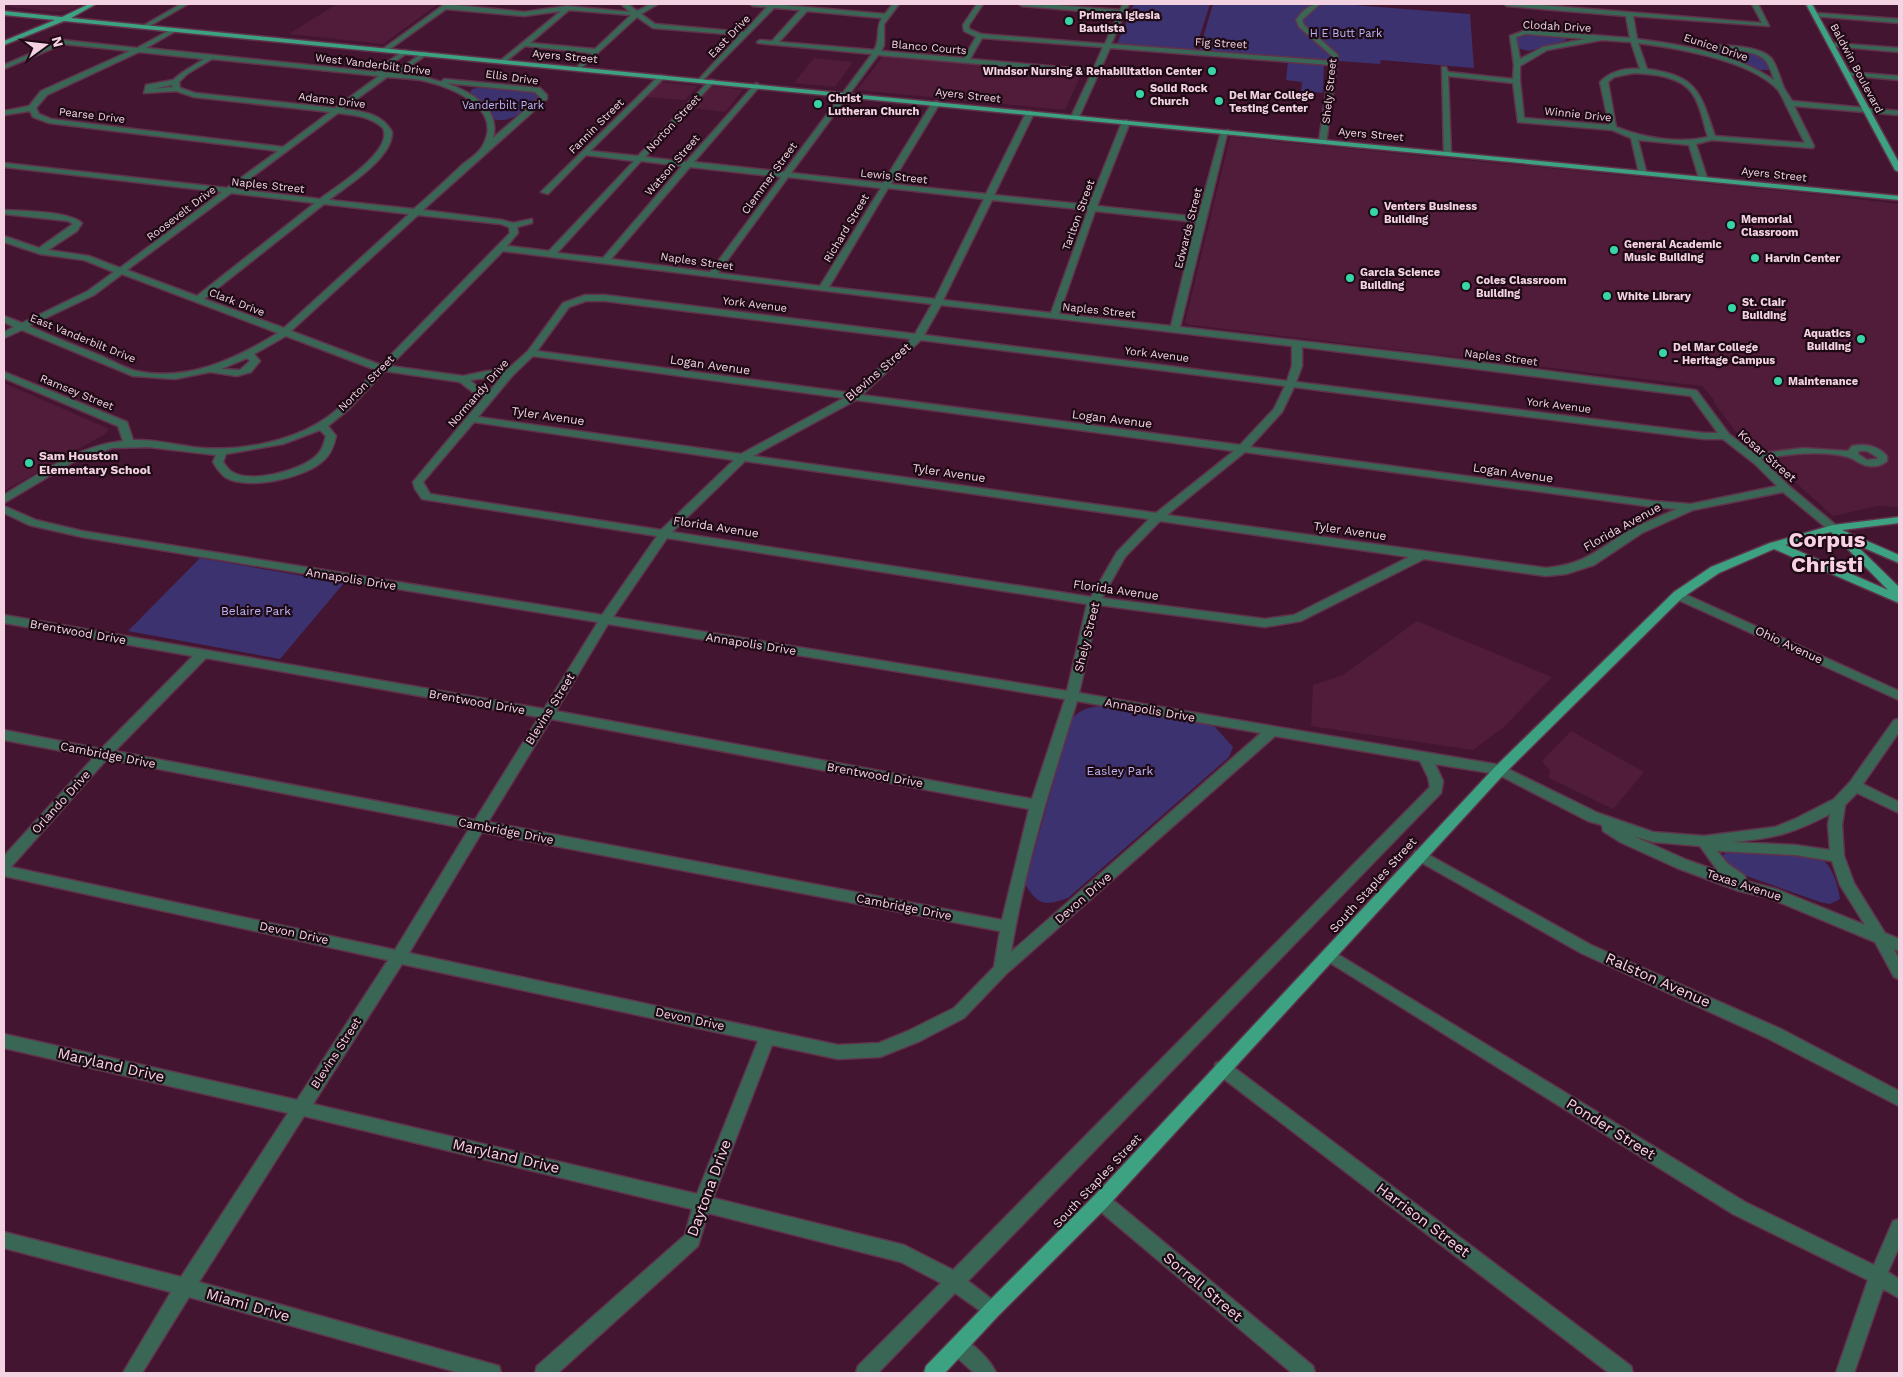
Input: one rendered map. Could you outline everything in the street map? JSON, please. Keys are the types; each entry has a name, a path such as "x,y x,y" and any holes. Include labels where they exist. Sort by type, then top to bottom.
{"main road":[{"path":"4,43 63,20 93,4"},
{"name":"Baldwin Boulevard","path":"1810,4 1899,170"},
{"name":"Ayers Street","path":"4,14 1642,171 1899,198"},
{"name":"South Staples Street","path":"933,1373 992,1310 1101,1201 1222,1068 1500,770 1678,595 1715,570 1774,545 1833,528 1899,520"},
{"path":"1833,528 1866,546 1899,560"},
{"path":"1833,528 1899,594"},
{"path":"1774,545 1899,599"}],"street":[{"path":"144,27 185,4"},
{"path":"624,4 653,26 746,34"},
{"path":"579,68 636,14 655,4"},
{"path":"753,4 886,16"},
{"path":"876,53 881,45 880,24 896,4"},
{"path":"966,60 980,36 970,34 966,30 966,25 980,4"},
{"path":"1022,4 1122,12"},
{"path":"1075,117 1126,4"},
{"name":"Shely Street","path":"1317,4 1303,14 1299,20 1301,26 1335,55 1323,141"},
{"path":"1507,4 1767,25 1755,4"},
{"path":"385,50 447,5 524,14 569,6 636,14"},
{"path":"503,61 569,6"},
{"name":"East Drive","path":"701,80 772,6"},
{"path":"774,43 806,8"},
{"path":"1629,14 1634,41 1644,71"},
{"path":"1815,15 1899,21"},
{"name":"Pearse Drive","path":"172,30 138,50 50,90 37,100 32,108 36,115 49,121 284,149"},
{"name":"Clodah Drive","path":"1521,120 1513,36 1526,32 1634,41"},
{"name":"Fig Street","path":"980,36 1334,63"},
{"name":"Clodah Drive","path":"1517,65 1528,55 1547,48 1568,42 1599,39"},
{"name":"Eunice Drive","path":"1634,41 1670,44 1732,62 1766,77 1782,89"},
{"name":"West Vanderbilt Drive","path":"4,67 62,42 426,79 466,95 485,112 491,122 490,136 485,149"},
{"name":"Blanco Courts","path":"760,42 1096,72"},
{"path":"523,44 597,51"},
{"path":"1670,44 1748,51 1764,55 1768,59 1788,103 1899,113"},
{"path":"1832,45 1899,50"},
{"name":"Roosevelt Drive","path":"385,75 379,70 405,52"},
{"name":"Clemmer Street","path":"712,275 876,53"},
{"name":"Roosevelt Drive","path":"4,335 91,293 385,75 400,72 424,54"},
{"name":"Adams Drive","path":"197,300 380,155 387,146 390,137 388,129 374,117 338,111 194,95 176,85 185,73 210,58"},
{"path":"1447,153 1444,71 1516,81"},
{"path":"1613,128 1604,82 1608,76 1617,73 1644,71 1675,78 1687,84 1695,91 1712,138"},
{"path":"1847,74 1899,78"},
{"name":"Fannin Street","path":"545,192 662,76"},
{"name":"Ellis Drive","path":"426,79 537,90 542,93 544,96 485,149"},
{"name":"Norton Street","path":"552,253 712,81"},
{"name":"Watson Street","path":"606,260 756,85"},
{"name":"Richard Street","path":"824,289 936,103"},
{"name":"Winnie Drive","path":"1521,120 1613,128 1634,138 1692,142 1712,138 1810,146 1788,103"},
{"path":"4,113 32,108"},
{"name":"Blevins Street","path":"132,1373 185,1287 399,956 605,620 665,533 742,458 852,398 918,338 938,302 1030,113"},
{"name":"Tarlton Street","path":"1054,316 1092,209 1126,122"},
{"name":"Edwards Street","path":"1175,330 1201,220 1225,132"},
{"path":"1634,138 1642,171"},
{"path":"1692,142 1703,178"},
{"path":"284,333 485,149"},
{"name":"Lewis Street","path":"586,153 884,187 1201,220"},
{"name":"Naples Street","path":"4,165 502,222 513,226 529,221"},
{"path":"4,212 70,219 78,224 74,229 40,251"},
{"name":"Norton Street","path":"4,500 92,450 129,442 148,442 202,451 222,452 256,447 282,440 322,425 345,406 501,248 514,233 513,226"},
{"name":"Clark Drive","path":"4,239 40,251 86,258 381,368 463,378 510,373"},
{"name":"Naples Street","path":"501,248 824,289 1430,359 1694,393"},
{"name":"York Avenue","path":"585,298 606,298 1704,436 1726,436"},
{"name":"Normandy Drive","path":"420,489 418,482 510,373 531,353 566,305 585,298"},
{"name":"East Vanderbilt Drive","path":"4,319 134,373 155,377 178,376 213,370 226,374 238,373 252,367 255,361 249,355 284,333"},
{"name":"Shely Street","path":"1001,970 1008,927 1037,805 1072,696 1094,601 1121,555 1158,517 1242,449 1278,410 1297,366 1296,344"},
{"name":"Logan Avenue","path":"531,353 852,398 1653,504 1690,507"},
{"name":"Ramsey Street","path":"4,375 123,424 129,442"},
{"path":"463,378 477,391 490,396"},
{"name":"Kosar Street","path":"1694,393 1726,436 1753,457 1785,488 1833,528"},
{"name":"Tyler Avenue","path":"472,419 1422,555"},
{"path":"222,452 218,462 223,470 231,476 247,479 266,479 289,474 320,459 328,448 331,436 322,425"},
{"path":"1753,457 1787,450 1807,450 1853,455"},
{"name":"Florida Avenue","path":"420,489 426,497 1094,601 1265,623 1297,618 1422,555 1546,572 1566,570 1590,562 1638,531 1690,507 1785,488"},
{"name":"Annapolis Drive","path":"4,509 33,523 82,534 1072,696 1500,770"},
{"name":"Ohio Avenue","path":"1678,595 1899,696"},
{"name":"Brentwood Drive","path":"4,619 546,714 1037,805"},
{"name":"Orlando Drive","path":"4,865 104,754 203,654"},
{"path":"1899,723 1855,786 1840,803 1835,825 1837,856 1847,885 1879,935 1899,973"},
{"name":"Devon Drive","path":"4,871 838,1052 880,1050 914,1036 960,1013 1001,970 1272,731"},
{"name":"Cambridge Drive","path":"4,735 1008,927"},
{"path":"865,1373 1436,789 1438,783 1424,757"},
{"name":"Texas Avenue","path":"1500,770 1593,817 1625,838 1682,864 1744,887 1771,893 1879,935 1899,945"},
{"path":"1855,786 1899,808"},
{"name":"Texas Avenue","path":"1704,841 1776,832 1805,822 1823,810 1840,803"},
{"name":"Texas Avenue","path":"1593,817 1653,837 1704,841 1722,847 1795,850 1837,856"},
{"path":"1704,841 1726,872 1771,893"},
{"name":"Ralston Avenue","path":"1420,855 1586,949 1775,1034 1899,1099"},
{"name":"Ponder Street","path":"1329,955 1738,1208 1878,1276 1899,1289"},
{"name":"Daytona Drive","path":"544,1373 692,1240 702,1203 768,1036"},
{"name":"Maryland Drive","path":"4,1041 300,1108 702,1203 904,1254 954,1282 992,1310"},
{"name":"Harrison Street","path":"1222,1068 1624,1373"},
{"name":"Sorrell Street","path":"1101,1201 1306,1373"},
{"path":"1845,1373 1878,1276 1899,1226"},
{"name":"Miami Drive","path":"4,1240 185,1287 492,1373"},
{"path":"959,1346 987,1373"}],"shaded area":[{"path":"4,4 84,4 73,9 57,12 4,6"},
{"path":"337,4 438,4 383,44 289,34"},
{"path":"884,55 1082,72 1065,110 857,90"},
{"path":"814,58 853,62 835,87 794,83"},
{"path":"660,82 698,86 685,100 646,97"},
{"path":"712,86 743,90 725,112 693,108"},
{"name":"Del Mar College - Heritage Campus","path":"1230,137 1899,204 1899,507 1877,506 1833,516 1757,448 1736,432 1702,386 1191,325 1185,322"},
{"name":"Sam Houston Elementary School","path":"4,383 108,430 105,434 4,491"},
{"path":"1417,621 1552,677 1504,727 1473,750 1311,726 1313,685 1343,675"},
{"path":"1571,731 1644,772 1613,809 1549,778 1550,771 1542,761"}],"green space":[{"path":"1134,4 1210,4 1195,51 1117,44"},
{"name":"H E Butt Park","path":"1213,4 1340,4 1470,14 1474,68 1381,60 1380,64 1199,51"},
{"path":"1522,34 1559,36 1566,39 1565,41 1529,51 1517,48 1516,37"},
{"path":"1718,49 1751,52 1765,58 1770,70 1758,70 1712,51"},
{"path":"1288,61 1324,64 1323,93 1301,91 1302,82 1286,80"},
{"name":"Vanderbilt Park","path":"481,87 534,92 540,95 531,106 519,115 499,120 492,119 469,94 472,89"},
{"name":"Belaire Park","path":"200,558 344,583 280,659 128,631"},
{"name":"Easley Park","path":"1101,706 1205,723 1215,727 1233,747 1229,757 1068,898 1048,903 1043,902 1034,897 1025,884 1071,719 1084,710"},
{"path":"1729,852 1778,853 1806,855 1817,858 1824,861 1833,873 1840,899 1830,904 1820,902 1738,873 1728,868 1722,857"}],"place":[{"name":"Primera Iglesia Bautista","path":"1069,21"},
{"name":"Windsor Nursing & Rehabilitation Center","path":"1212,71"},
{"name":"Solid Rock Church","path":"1140,94"},
{"name":"Del Mar College Testing Center","path":"1219,101"},
{"name":"Christ Lutheran Church","path":"818,104"},
{"name":"Venters Business Building","path":"1374,212"},
{"name":"Memorial Classroom","path":"1731,225"},
{"name":"General Academic Music Building","path":"1614,250"},
{"name":"Harvin Center","path":"1755,258"},
{"name":"Garcia Science Building","path":"1350,278"},
{"name":"Coles Classroom Building","path":"1466,286"},
{"name":"White Library","path":"1607,296"},
{"name":"St. Clair Building","path":"1732,308"},
{"name":"Aquatics Building","path":"1861,339"},
{"name":"Del Mar College - Heritage Campus","path":"1663,353"},
{"name":"Maintenance","path":"1778,381"},
{"name":"Sam Houston Elementary School","path":"29,463"}],"district":[{"name":"Corpus Christi","path":"1827,552"}]}
